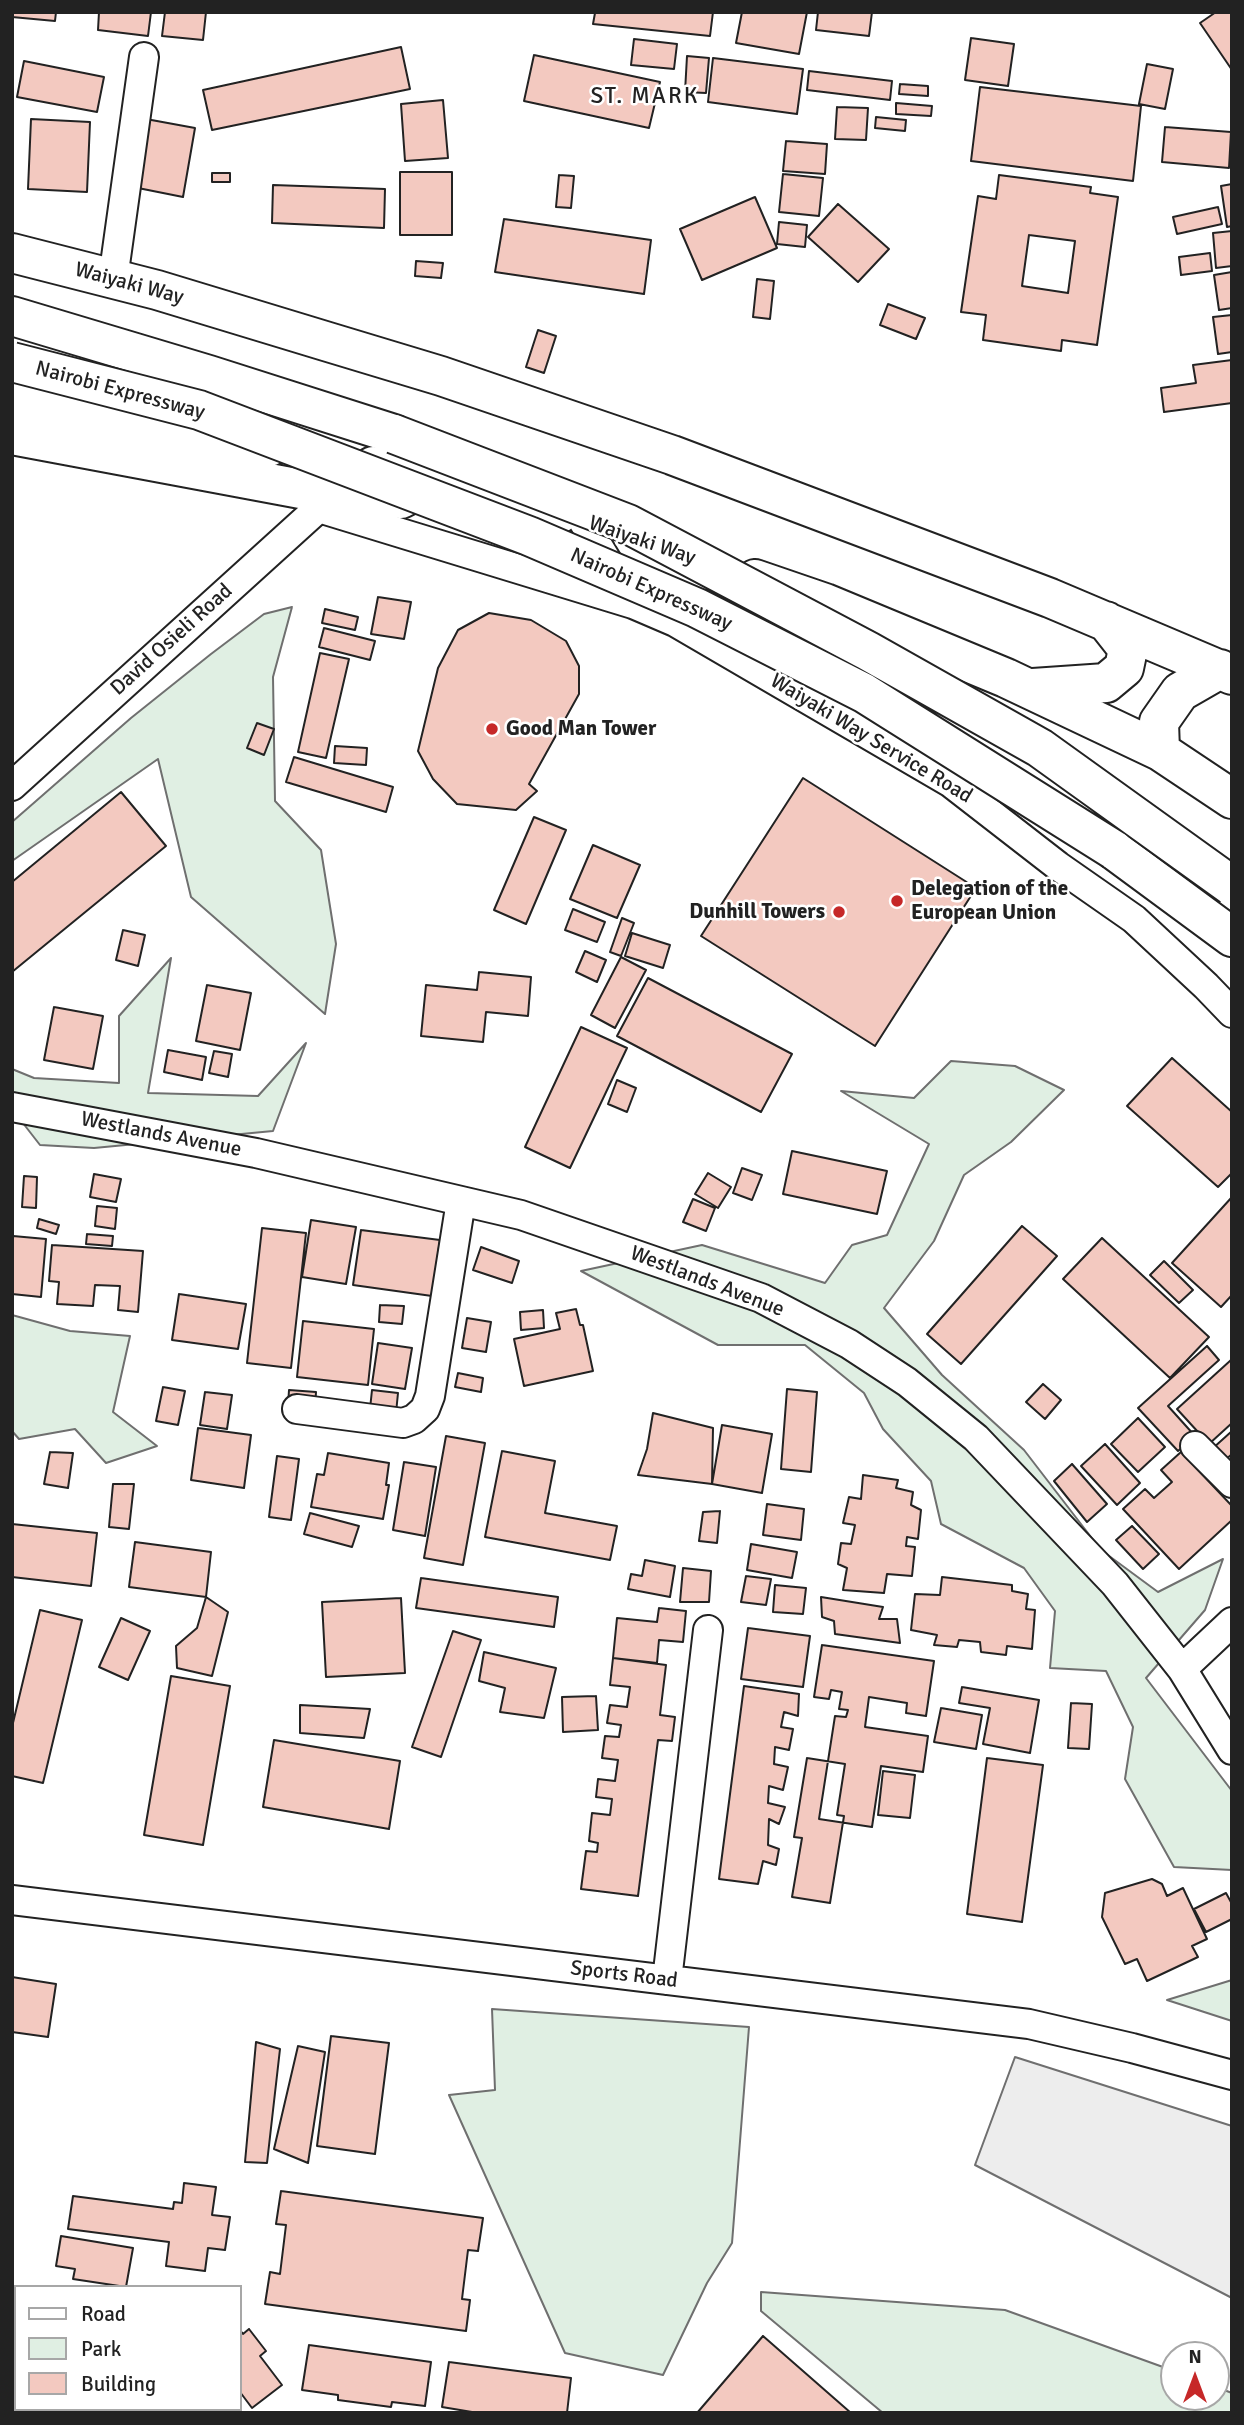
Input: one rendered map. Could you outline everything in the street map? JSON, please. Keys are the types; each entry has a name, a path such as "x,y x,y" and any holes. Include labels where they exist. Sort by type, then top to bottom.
{"highway":[{"name":"Waiyaki Way","path":"12,253 170,293 441,376 659,451 1050,598 1226,672"},
{"name":"Nairobi Expressway","path":"12,316 394,434 628,524 868,651 1040,748 1232,886"},
{"name":"Nairobi Expressway","path":"12,362 199,411 529,536 697,608 864,693 1114,850 1232,937"},
{"name":"Waiyaki Way","path":"12,402 48,406 440,478 583,521 825,603 1028,688 1160,751 1232,799"},
{"path":"12,435 326,501 401,499 440,478"},
{"path":"1028,688 1105,683 1124,668 1128,649 1105,621"},
{"path":"1160,751 1159,722 1180,692 1226,672"}],"street":[{"path":"113,279 144,57"},
{"name":"Waiyaki Way Service Road","path":"326,501 633,604 675,622 951,783 1058,866 1134,919 1232,1013"},
{"name":"David Osieli Road","path":"12,786 326,501"},
{"path":"583,521 633,604"},
{"name":"Westlands Avenue","path":"12,1107 256,1153 522,1215 761,1298 849,1344 907,1382 976,1438 1115,1584 1182,1669 1232,1750"},
{"path":"297,1409 403,1423 414,1419 425,1409 430,1396 461,1201"},
{"path":"1195,1446 1232,1483"},
{"path":"1182,1669 1232,1622"},
{"path":"667,1980 708,1630"},
{"name":"Sports Road","path":"12,1900 1029,2024 1232,2075"}],"green space":[{"path":"292,607 273,677 275,801 321,850 336,944 325,1014 191,897 158,759 12,861 12,822 131,718 211,654 264,614"},
{"path":"171,958 148,1093 258,1096 306,1043 273,1131 94,1148 40,1145 12,1109 12,1069 34,1078 119,1083 119,1016"},
{"path":"951,1061 1015,1066 1064,1090 1011,1142 964,1175 934,1241 884,1308 942,1375 1024,1450 1101,1550 1158,1592 1223,1559 1205,1610 1146,1678 1232,1791 1232,1870 1174,1867 1125,1779 1133,1727 1106,1671 1050,1668 1055,1611 1024,1568 941,1524 931,1481 883,1429 864,1393 805,1345 718,1345 581,1271 702,1245 825,1283 852,1245 887,1235 929,1144 841,1091 914,1098"},
{"path":"12,1315 70,1331 130,1336 113,1412 157,1446 106,1463 75,1429 19,1439 12,1431"},
{"path":"1232,1980 1232,2021 1167,2000"},
{"path":"492,2009 749,2027 732,2243 707,2283 663,2375 565,2353 449,2095 495,2090"},
{"path":"761,2292 1005,2310 1160,2366 1160,2411 1230,2411 1230,2392 1232,2413 883,2413 761,2311"}],"shaded area":[{"path":"1015,2057 1232,2126 1232,2298 975,2165"}],"building":[{"path":"12,12 56,12 55,21 12,17"},
{"path":"99,12 151,12 148,36 98,30"},
{"path":"165,12 206,12 203,40 162,36"},
{"path":"585,12 713,12 710,36 593,24 595,13"},
{"path":"742,12 807,12 799,54 736,43"},
{"path":"818,12 872,12 869,36 816,30"},
{"path":"1216,12 1232,12 1232,70 1200,23"},
{"path":"971,38 1014,44 1008,86 965,80"},
{"path":"634,39 677,44 674,69 631,65"},
{"path":"401,47 410,89 212,130 203,90"},
{"path":"534,55 660,82 649,128 524,101"},
{"path":"687,56 709,58 706,93 685,92"},
{"path":"713,58 803,69 797,114 708,102"},
{"path":"24,61 104,77 97,112 17,97"},
{"path":"1147,64 1173,69 1165,109 1139,104"},
{"path":"809,71 892,81 890,100 807,90"},
{"path":"900,84 928,86 928,96 899,94"},
{"path":"980,87 1141,106 1133,181 971,161"},
{"path":"443,100 448,158 405,161 401,104"},
{"path":"896,103 932,106 931,116 896,114"},
{"path":"837,107 868,108 866,140 835,139"},
{"path":"876,117 906,120 905,131 875,128"},
{"path":"31,119 90,122 87,192 28,189"},
{"path":"146,119 195,128 183,197 133,187"},
{"path":"1165,127 1231,132 1229,168 1162,162"},
{"path":"786,141 827,144 825,174 783,171"},
{"path":"400,172 452,172 452,235 400,235"},
{"path":"212,173 230,173 230,182 212,182"},
{"path":"783,174 823,178 819,216 779,212"},
{"path":"559,175 574,176 571,208 556,207"},
{"path":"999,175 1091,187 1090,193 1118,197 1097,345 1062,340 1061,351 983,340 986,315 961,312 978,196 996,199","holes":["1029,235 1075,241 1068,293 1022,286"]},
{"path":"1232,184 1232,226 1227,227 1221,186"},
{"path":"273,185 385,189 384,228 272,223"},
{"path":"755,197 777,248 702,280 680,229"},
{"path":"838,204 889,249 858,282 808,237"},
{"path":"1218,207 1222,224 1177,234 1173,217"},
{"path":"504,219 651,240 644,294 495,272"},
{"path":"779,222 807,225 805,247 777,244"},
{"path":"1232,231 1232,266 1216,268 1213,233"},
{"path":"1210,253 1212,271 1181,275 1179,257"},
{"path":"416,261 443,263 441,278 415,276"},
{"path":"1232,272 1232,308 1219,310 1214,275"},
{"path":"757,279 774,281 770,319 753,317"},
{"path":"888,304 925,318 916,339 880,325"},
{"path":"1232,315 1232,352 1218,354 1213,317"},
{"path":"538,330 556,336 544,373 526,367"},
{"path":"1232,360 1232,403 1164,412 1161,388 1196,383 1193,365"},
{"path":"378,597 411,602 404,639 371,634"},
{"path":"325,609 358,617 355,630 322,623"},
{"name":"Good Man Tower","path":"489,613 531,620 566,641 579,666 579,694 529,784 537,791 516,810 457,804 433,779 418,751 438,668 458,630"},
{"path":"324,628 375,641 370,660 319,647"},
{"path":"320,653 349,659 326,758 298,752"},
{"path":"257,723 274,729 264,755 247,748"},
{"path":"335,746 367,748 366,765 334,763"},
{"path":"294,757 393,787 386,812 286,782"},
{"name":"Dunhill Towers","path":"803,778 976,888 875,1046 701,936"},
{"path":"121,792 166,846 12,972 12,882"},
{"path":"534,817 566,830 526,924 494,910"},
{"path":"593,845 640,865 617,918 570,899"},
{"path":"573,909 605,922 597,942 565,930"},
{"path":"622,918 634,923 621,956 610,952"},
{"path":"123,930 145,935 138,966 116,960"},
{"path":"632,933 670,945 663,968 625,956"},
{"path":"585,951 606,960 597,982 576,972"},
{"path":"621,957 646,970 615,1028 591,1015"},
{"path":"479,972 531,977 528,1016 486,1012 483,1042 421,1036 426,985 477,990"},
{"path":"648,978 792,1054 761,1112 617,1036"},
{"path":"207,985 251,993 240,1050 196,1041"},
{"path":"54,1007 103,1016 93,1069 44,1060"},
{"path":"581,1027 627,1048 570,1168 525,1147"},
{"path":"168,1050 206,1057 202,1080 164,1072"},
{"path":"214,1051 232,1054 228,1077 209,1073"},
{"path":"1172,1058 1232,1112 1232,1173 1218,1187 1127,1106"},
{"path":"617,1080 636,1088 627,1112 608,1104"},
{"path":"792,1151 887,1171 877,1214 783,1194"},
{"path":"742,1168 762,1175 752,1200 733,1193"},
{"path":"708,1173 731,1187 718,1208 695,1194"},
{"path":"94,1174 121,1179 116,1202 90,1197"},
{"path":"24,1176 37,1177 36,1208 22,1207"},
{"path":"1232,1197 1232,1295 1221,1307 1172,1263"},
{"path":"693,1199 715,1208 706,1231 683,1222"},
{"path":"97,1206 117,1208 115,1229 95,1226"},
{"path":"39,1219 59,1225 56,1234 37,1228"},
{"path":"311,1220 356,1227 346,1284 302,1277"},
{"path":"1022,1226 1057,1256 961,1364 927,1334"},
{"path":"262,1228 306,1233 291,1368 247,1363"},
{"path":"361,1230 440,1240 432,1296 353,1285"},
{"path":"87,1234 113,1236 112,1246 86,1244"},
{"path":"13,1236 46,1239 41,1297 12,1294"},
{"path":"1102,1238 1209,1337 1170,1378 1063,1279"},
{"path":"52,1245 143,1251 138,1312 118,1310 120,1286 95,1285 93,1306 57,1304 59,1282 49,1281"},
{"path":"481,1247 519,1261 512,1283 473,1270"},
{"path":"1164,1261 1193,1290 1179,1303 1150,1275"},
{"path":"179,1294 246,1304 238,1349 172,1340"},
{"path":"380,1305 404,1306 402,1324 379,1322"},
{"path":"576,1309 580,1325 583,1325 593,1371 524,1386 514,1339 560,1329 556,1313"},
{"path":"543,1310 544,1328 521,1330 520,1312"},
{"path":"467,1318 491,1322 486,1352 462,1348"},
{"path":"303,1321 374,1329 368,1385 297,1377"},
{"path":"378,1343 412,1348 405,1389 372,1384"},
{"path":"1207,1346 1219,1360 1168,1406 1195,1436 1178,1451 1138,1408"},
{"path":"1231,1360 1232,1423 1209,1444 1177,1409"},
{"path":"458,1373 483,1378 481,1392 455,1387"},
{"path":"1043,1384 1061,1400 1045,1419 1026,1402"},
{"path":"163,1387 185,1391 178,1425 156,1421"},
{"path":"787,1389 817,1392 811,1472 781,1469"},
{"path":"289,1390 316,1392 315,1408 288,1406"},
{"path":"372,1390 398,1393 396,1413 370,1409"},
{"path":"205,1392 232,1395 227,1429 200,1425"},
{"path":"653,1413 713,1428 712,1484 638,1475 647,1449"},
{"path":"1138,1418 1165,1447 1138,1472 1111,1444"},
{"path":"722,1425 772,1434 762,1493 712,1484"},
{"path":"198,1428 251,1435 244,1488 191,1480"},
{"path":"1232,1431 1232,1454 1223,1462 1212,1449"},
{"path":"446,1436 485,1443 463,1565 424,1558"},
{"path":"1105,1444 1140,1483 1117,1505 1081,1466"},
{"path":"502,1451 555,1461 545,1513 617,1526 610,1560 485,1537"},
{"path":"50,1452 73,1453 68,1488 44,1484"},
{"path":"1181,1452 1232,1506 1232,1520 1179,1569 1123,1509 1145,1489 1154,1498 1172,1482 1161,1470"},
{"path":"328,1453 389,1463 386,1485 389,1485 383,1519 311,1507 317,1474 324,1475"},
{"path":"277,1456 299,1459 291,1520 269,1517"},
{"path":"404,1462 436,1467 425,1536 393,1530"},
{"path":"1072,1464 1107,1504 1087,1522 1054,1481"},
{"path":"863,1475 898,1480 896,1488 913,1492 911,1505 921,1510 918,1539 907,1537 906,1546 915,1547 912,1576 887,1574 884,1593 843,1590 847,1568 838,1564 841,1543 851,1544 855,1525 843,1523 849,1497 861,1499"},
{"path":"113,1484 134,1484 129,1529 109,1527"},
{"path":"767,1504 804,1509 801,1540 763,1535"},
{"path":"720,1511 717,1543 699,1541 703,1512"},
{"path":"310,1513 359,1526 352,1547 304,1534"},
{"path":"12,1524 97,1533 91,1586 12,1577"},
{"path":"1132,1526 1159,1554 1143,1569 1116,1540"},
{"path":"135,1542 211,1552 206,1597 129,1587"},
{"path":"751,1544 797,1552 792,1578 747,1570"},
{"path":"645,1560 675,1566 670,1597 628,1589 631,1574 642,1576"},
{"path":"683,1568 711,1571 709,1602 680,1602"},
{"path":"746,1576 771,1579 766,1605 741,1602"},
{"path":"942,1577 1012,1585 1012,1591 1028,1594 1026,1609 1035,1610 1032,1649 1007,1646 1006,1655 981,1652 980,1642 959,1640 957,1647 934,1645 937,1635 911,1630 915,1594 940,1595"},
{"path":"421,1578 558,1597 554,1627 416,1608"},
{"path":"775,1585 806,1588 803,1614 773,1612"},
{"path":"206,1597 228,1612 212,1676 177,1668 176,1646 197,1628"},
{"path":"821,1597 883,1607 879,1619 897,1619 900,1643 835,1634 834,1621 822,1617"},
{"path":"401,1598 405,1673 326,1677 322,1602"},
{"path":"659,1608 686,1611 683,1642 659,1640 657,1663 613,1658 617,1618 657,1622"},
{"path":"40,1610 82,1620 43,1783 12,1776 12,1727"},
{"path":"121,1618 150,1631 128,1680 99,1667"},
{"path":"748,1628 810,1636 803,1687 741,1679"},
{"path":"453,1631 481,1640 441,1757 412,1747"},
{"path":"822,1645 934,1661 926,1716 906,1713 907,1703 869,1697 865,1727 928,1736 923,1772 881,1766 872,1827 819,1819 835,1716 846,1717 848,1710 839,1709 842,1692 831,1690 829,1699 814,1697"},
{"path":"484,1652 556,1668 544,1718 500,1712 505,1688 479,1681"},
{"path":"613,1658 666,1665 660,1715 675,1717 672,1741 658,1740 638,1896 581,1889 586,1851 597,1852 598,1843 589,1841 592,1813 610,1815 612,1799 596,1797 598,1779 615,1781 618,1760 602,1758 605,1736 619,1737 621,1725 607,1723 610,1705 627,1707 630,1687 610,1685"},
{"path":"171,1676 230,1686 203,1845 144,1835"},
{"path":"744,1686 799,1694 798,1716 784,1712 781,1727 793,1729 789,1750 775,1747 774,1764 788,1767 783,1790 769,1786 768,1803 785,1807 779,1824 769,1819 768,1845 779,1849 776,1865 763,1861 758,1884 719,1879"},
{"path":"962,1687 1039,1700 1030,1753 983,1744 990,1708 959,1703"},
{"path":"596,1696 598,1730 563,1732 562,1697"},
{"path":"1071,1703 1092,1704 1089,1749 1068,1748"},
{"path":"300,1705 370,1709 364,1738 300,1733"},
{"path":"941,1708 982,1715 976,1749 934,1742"},
{"path":"274,1740 400,1761 389,1829 263,1807"},
{"path":"807,1758 845,1764 837,1815 844,1816 830,1903 792,1897 802,1838 794,1837"},
{"path":"987,1758 1043,1765 1022,1922 967,1914"},
{"path":"883,1771 915,1775 910,1818 878,1815"},
{"path":"1152,1879 1162,1884 1167,1896 1183,1888 1207,1939 1192,1946 1198,1957 1147,1981 1137,1959 1125,1964 1102,1917 1105,1893"},
{"path":"1226,1893 1232,1904 1232,1919 1206,1932 1194,1909"},
{"path":"12,1977 56,1984 48,2037 12,2032"},
{"path":"331,2036 389,2043 375,2154 317,2146"},
{"path":"256,2042 280,2049 267,2163 245,2162"},
{"path":"298,2046 325,2052 308,2163 274,2149"},
{"path":"184,2183 216,2187 212,2215 230,2217 225,2250 208,2248 205,2271 166,2266 169,2242 68,2229 73,2196 173,2209 174,2202 182,2203"},
{"path":"281,2191 483,2218 478,2251 468,2250 462,2299 470,2300 466,2331 265,2304 270,2272 280,2274 286,2225 276,2224"},
{"path":"61,2236 133,2248 126,2285 73,2279 75,2269 56,2266"},
{"path":"12,2286 14,2309 12,2331"},
{"path":"249,2329 266,2351 260,2356 282,2385 252,2408 242,2395 243,2334"},
{"path":"763,2336 851,2413 697,2413"},
{"path":"309,2345 431,2362 425,2406 392,2402 391,2407 338,2400 338,2395 302,2390"},
{"path":"449,2362 571,2378 567,2413 478,2413 442,2407"}],"place":[{"name":"Good Man Tower","path":"492,729"},
{"name":"Delegation of the European Union","path":"897,901"},
{"name":"Dunhill Towers","path":"839,912"}],"district":[{"name":"ST. MARK","path":"645,97"}]}
